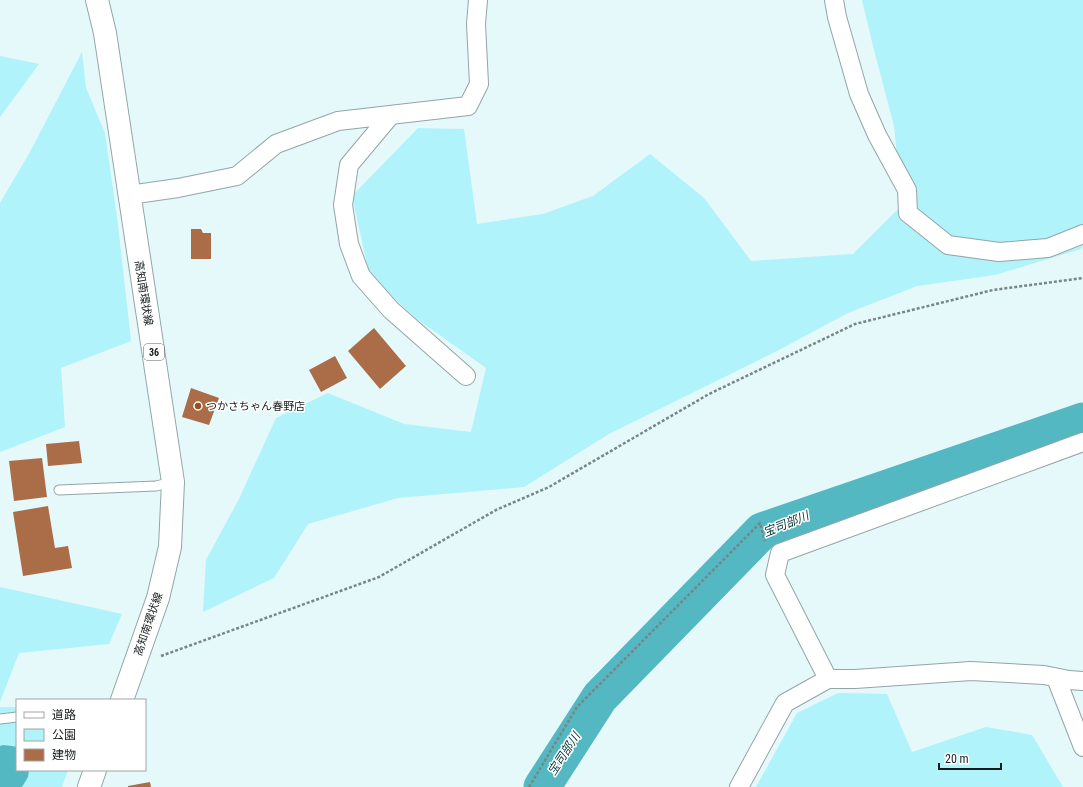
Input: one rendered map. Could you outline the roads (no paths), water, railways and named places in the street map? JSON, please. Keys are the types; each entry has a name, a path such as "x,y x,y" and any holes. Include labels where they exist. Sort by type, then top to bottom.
{"main road":[{"name":"高知南環状線","path":"97,0 105,34 173,482 170,547 158,598 121,699"},
{"path":"89,787 95,771"}],"street":[{"path":"129,195 178,188 238,176 276,144 338,121 468,106 479,84 476,24 478,0"},
{"path":"834,0 837,17 859,94 877,135 907,190 908,213 948,245 999,252 1048,248 1083,234"},
{"path":"390,116 349,165 343,205 349,244 361,276 391,310 466,376"},
{"path":"828,679 775,575 780,553 1083,442"},
{"path":"739,787 786,703 828,679 855,679 971,671 1044,675 1068,680 1083,681"},
{"path":"1056,678 1083,747"}],"lane":[{"path":"59,490 156,486 173,482"},
{"path":"0,719 16,716"}],"waterway":[{"name":"宝司部川","path":"542,787 600,697 762,531 1083,421"}],"place":[{"name":"つかさちゃん春野店","path":"198,406"}]}
